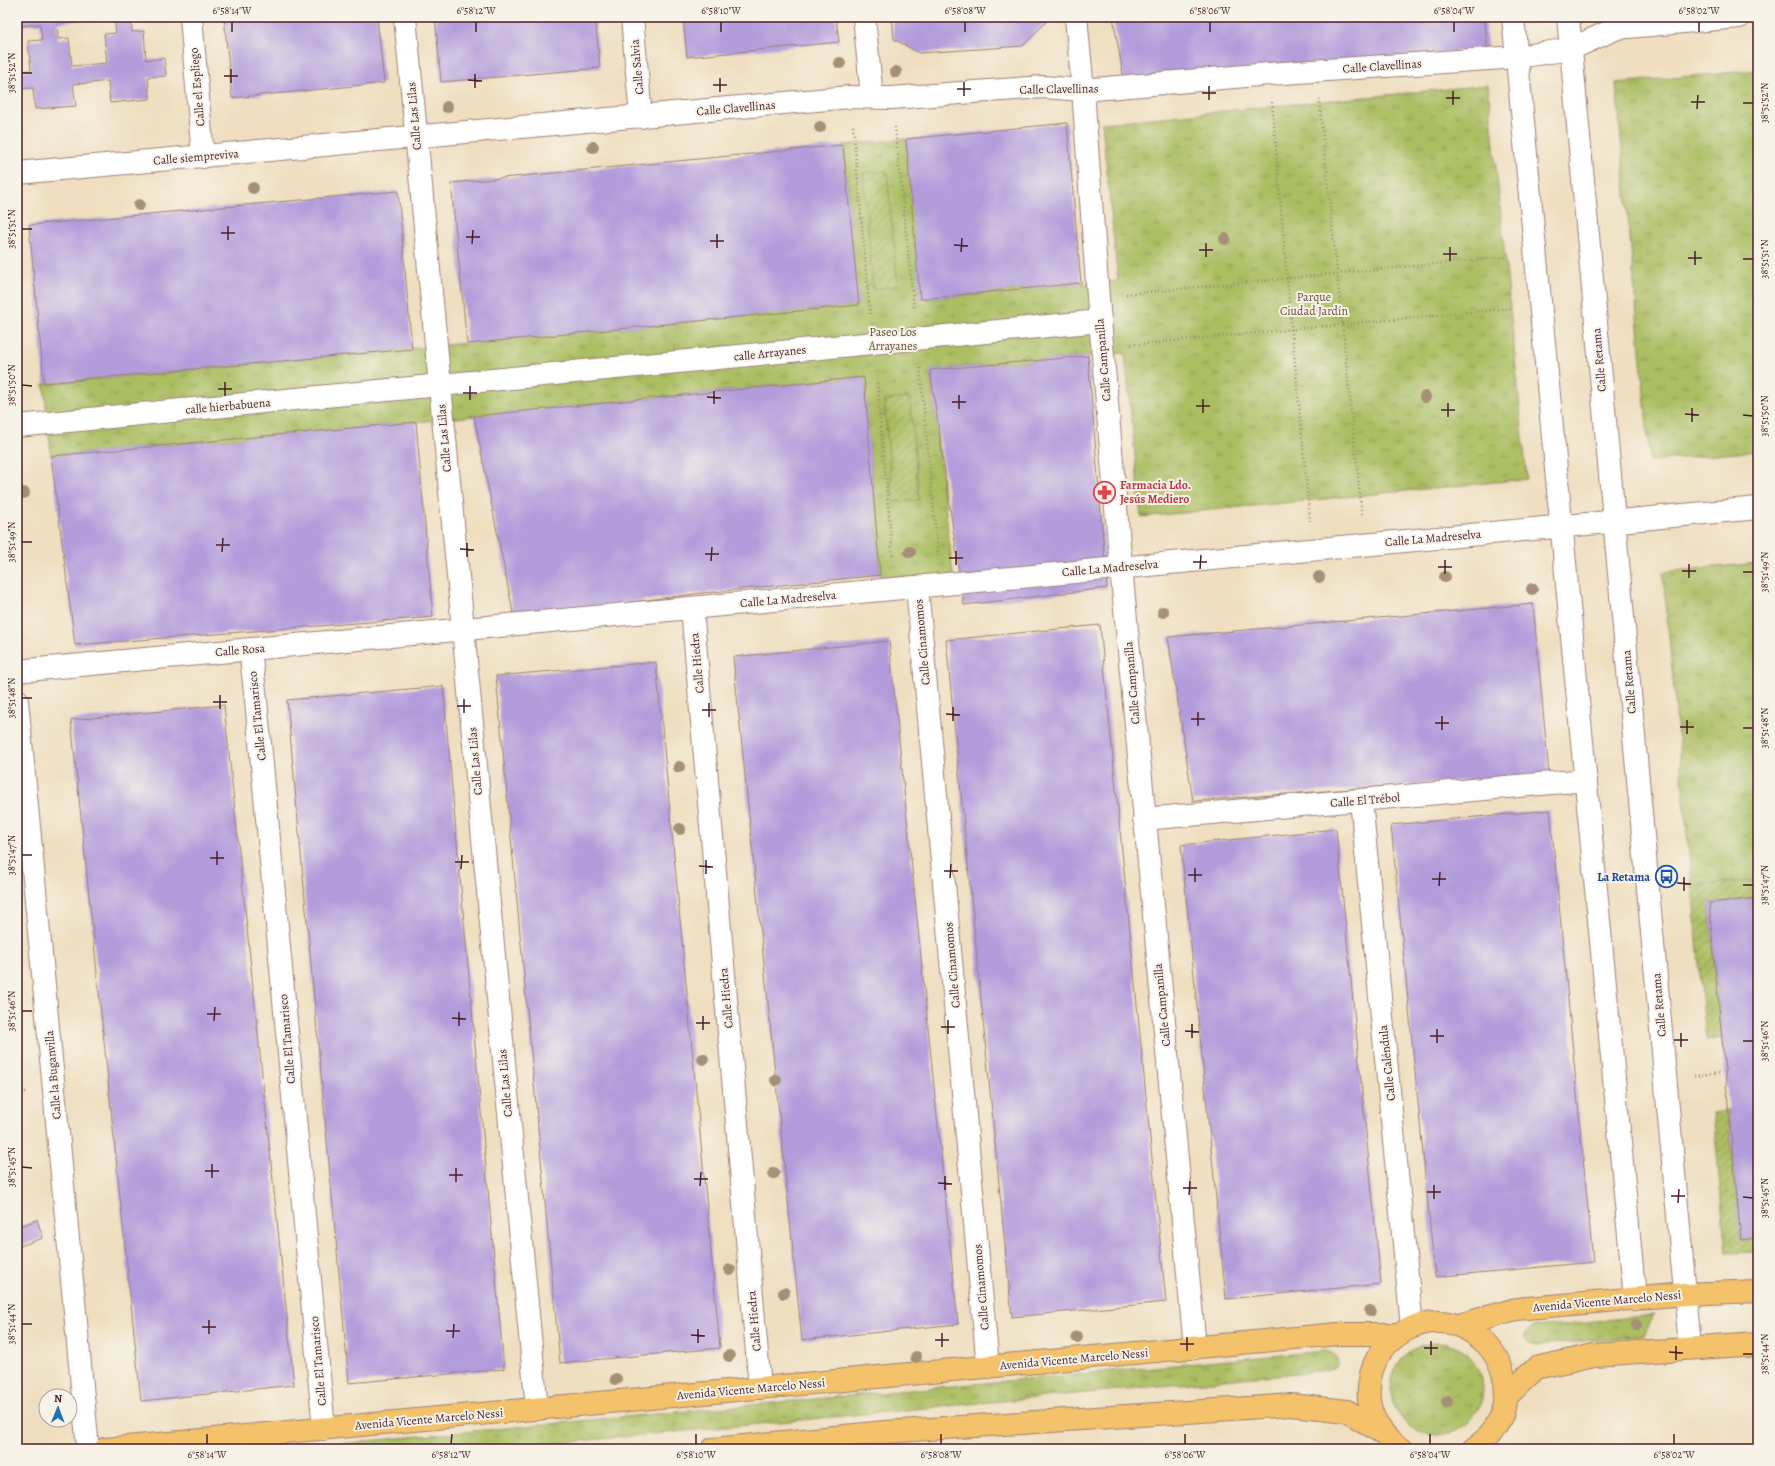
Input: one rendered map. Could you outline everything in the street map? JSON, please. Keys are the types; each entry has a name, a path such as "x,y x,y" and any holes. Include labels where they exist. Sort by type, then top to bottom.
{"main road":[{"name":"Avenida Vicente Marcelo Nessi","path":"105,1449 1338,1334 1405,1331 1428,1322 1443,1322 1459,1325 1516,1309 1685,1294 1758,1291"},
{"path":"1459,1325 1479,1336 1495,1353 1504,1374 1506,1397 1500,1418 1490,1436 1474,1449"},
{"path":"1384,1434 1373,1415 1368,1392 1371,1370 1382,1350 1405,1331"},
{"path":"1506,1397 1536,1368 1594,1355 1690,1347 1758,1344"},
{"path":"713,1449 885,1432 1291,1405 1347,1411 1384,1434 1402,1449"}],"street":[{"name":"Calle el Espliego","path":"191,17 203,157"},
{"name":"Calle Las Lilas","path":"405,17 537,1409"},
{"name":"Calle Salvia","path":"632,17 641,117"},
{"path":"864,17 872,97"},
{"name":"Calle Campanilla","path":"1076,17 1121,567 1195,1348"},
{"path":"1513,17 1635,1298"},
{"name":"Calle Retama","path":"1568,17 1690,1347"},
{"name":"Calle Clavellinas","path":"375,141 872,97 891,98 1043,87 1083,90 1269,74 1517,57 1571,49 1617,28 1739,17"},
{"name":"Calle siempreviva","path":"17,174 375,141"},
{"name":"calle Arrayanes","path":"439,385 1100,321"},
{"name":"calle hierbabuena","path":"17,426 439,385"},
{"name":"Calle La Madreselva","path":"462,629 1758,508"},
{"name":"Calle Cinamomos","path":"917,587 988,1367"},
{"name":"Calle Hiedra","path":"692,608 760,1388"},
{"name":"Calle Rosa","path":"17,671 462,629"},
{"name":"Calle El Tamarisco","path":"250,649 324,1429"},
{"name":"Calle la Buganvilla","path":"17,700 88,1449"},
{"name":"Calle El Trébol","path":"1144,819 1586,780"},
{"name":"Calle Caléndula","path":"1361,800 1405,1331"}],"path":[{"path":"1316,71 1365,544"},
{"path":"1269,74 1286,278 1313,550"},
{"path":"1098,297 1536,255"},
{"path":"1103,348 1540,305"}],"green space":[{"path":"1758,70 1758,451 1650,461 1616,83"},
{"name":"Parque Ciudad Jardín","path":"1488,85 1527,479 1141,517 1125,353 930,370 954,583 880,575 864,377 416,422 51,456 44,384 858,305 843,145 906,139 921,299 1118,281 1102,123"},
{"path":"887,171 898,286 873,289 863,173"},
{"path":"910,398 919,500 893,502 884,400"},
{"path":"1758,563 1758,880 1692,886 1663,572"},
{"path":"1758,880 1758,898 1709,903 1722,1038 1706,1040 1692,886"},
{"path":"1728,1110 1741,1240 1758,1238 1758,1252 1726,1253 1713,1112"},
{"path":"1654,1315 1644,1336 1536,1345 1529,1344 1525,1339 1525,1333 1530,1328 1535,1327"},
{"path":"1437,1343 1455,1347 1469,1357 1479,1371 1483,1389 1479,1407 1469,1421 1455,1431 1437,1435 1419,1431 1405,1421 1395,1407 1391,1389 1395,1371 1405,1357 1419,1347"},
{"path":"1325,1351 1336,1356 1337,1364 1335,1368 1329,1370 494,1449 283,1449"}],"building":[{"path":"19,17 109,17 57,23 58,39 69,38 72,66 107,63 104,34 116,33 114,17 131,17 132,32 144,31 146,60 164,58 166,76 148,77 150,99 110,103 108,81 73,84 76,106 35,109 33,88 17,89 17,71 31,70 28,41 42,40 40,24 20,26"},
{"path":"224,17 377,17 384,83 232,98"},
{"path":"435,17 595,17 600,68 441,82"},
{"path":"683,17 836,17 839,42 687,57"},
{"path":"892,17 1045,17 1046,22 1023,46 919,53 894,39"},
{"path":"1113,17 1485,17 1487,49 1124,80"},
{"path":"1067,123 1081,283 920,299 906,139"},
{"path":"843,145 859,305 467,344 451,183"},
{"path":"398,191 412,349 44,383 29,225"},
{"path":"1088,356 1107,588 964,605 930,370"},
{"path":"864,377 880,575 694,594 514,617 474,416"},
{"path":"416,422 433,617 75,645 51,456"},
{"path":"1533,604 1549,774 1193,801 1168,637"},
{"path":"1100,625 1166,1302 1012,1317 946,640"},
{"path":"889,641 958,1324 802,1340 733,657"},
{"path":"656,662 720,1348 560,1363 496,676"},
{"path":"443,686 504,1369 349,1383 287,700"},
{"path":"224,705 294,1385 141,1401 71,720"},
{"path":"1550,810 1593,1262 1435,1277 1391,825"},
{"path":"1336,829 1381,1284 1226,1299 1181,845"},
{"path":"1758,898 1758,1238 1741,1240 1709,903"},
{"path":"37,1220 43,1238 17,1247 17,1227"}],"place":[{"name":"Farmacia Ldo. Jesús Mediero","path":"1104,492"},
{"name":"La Retama","path":"1666,877"}],"park label":[{"name":"Paseo Los Arrayanes","path":"893,339"}]}
